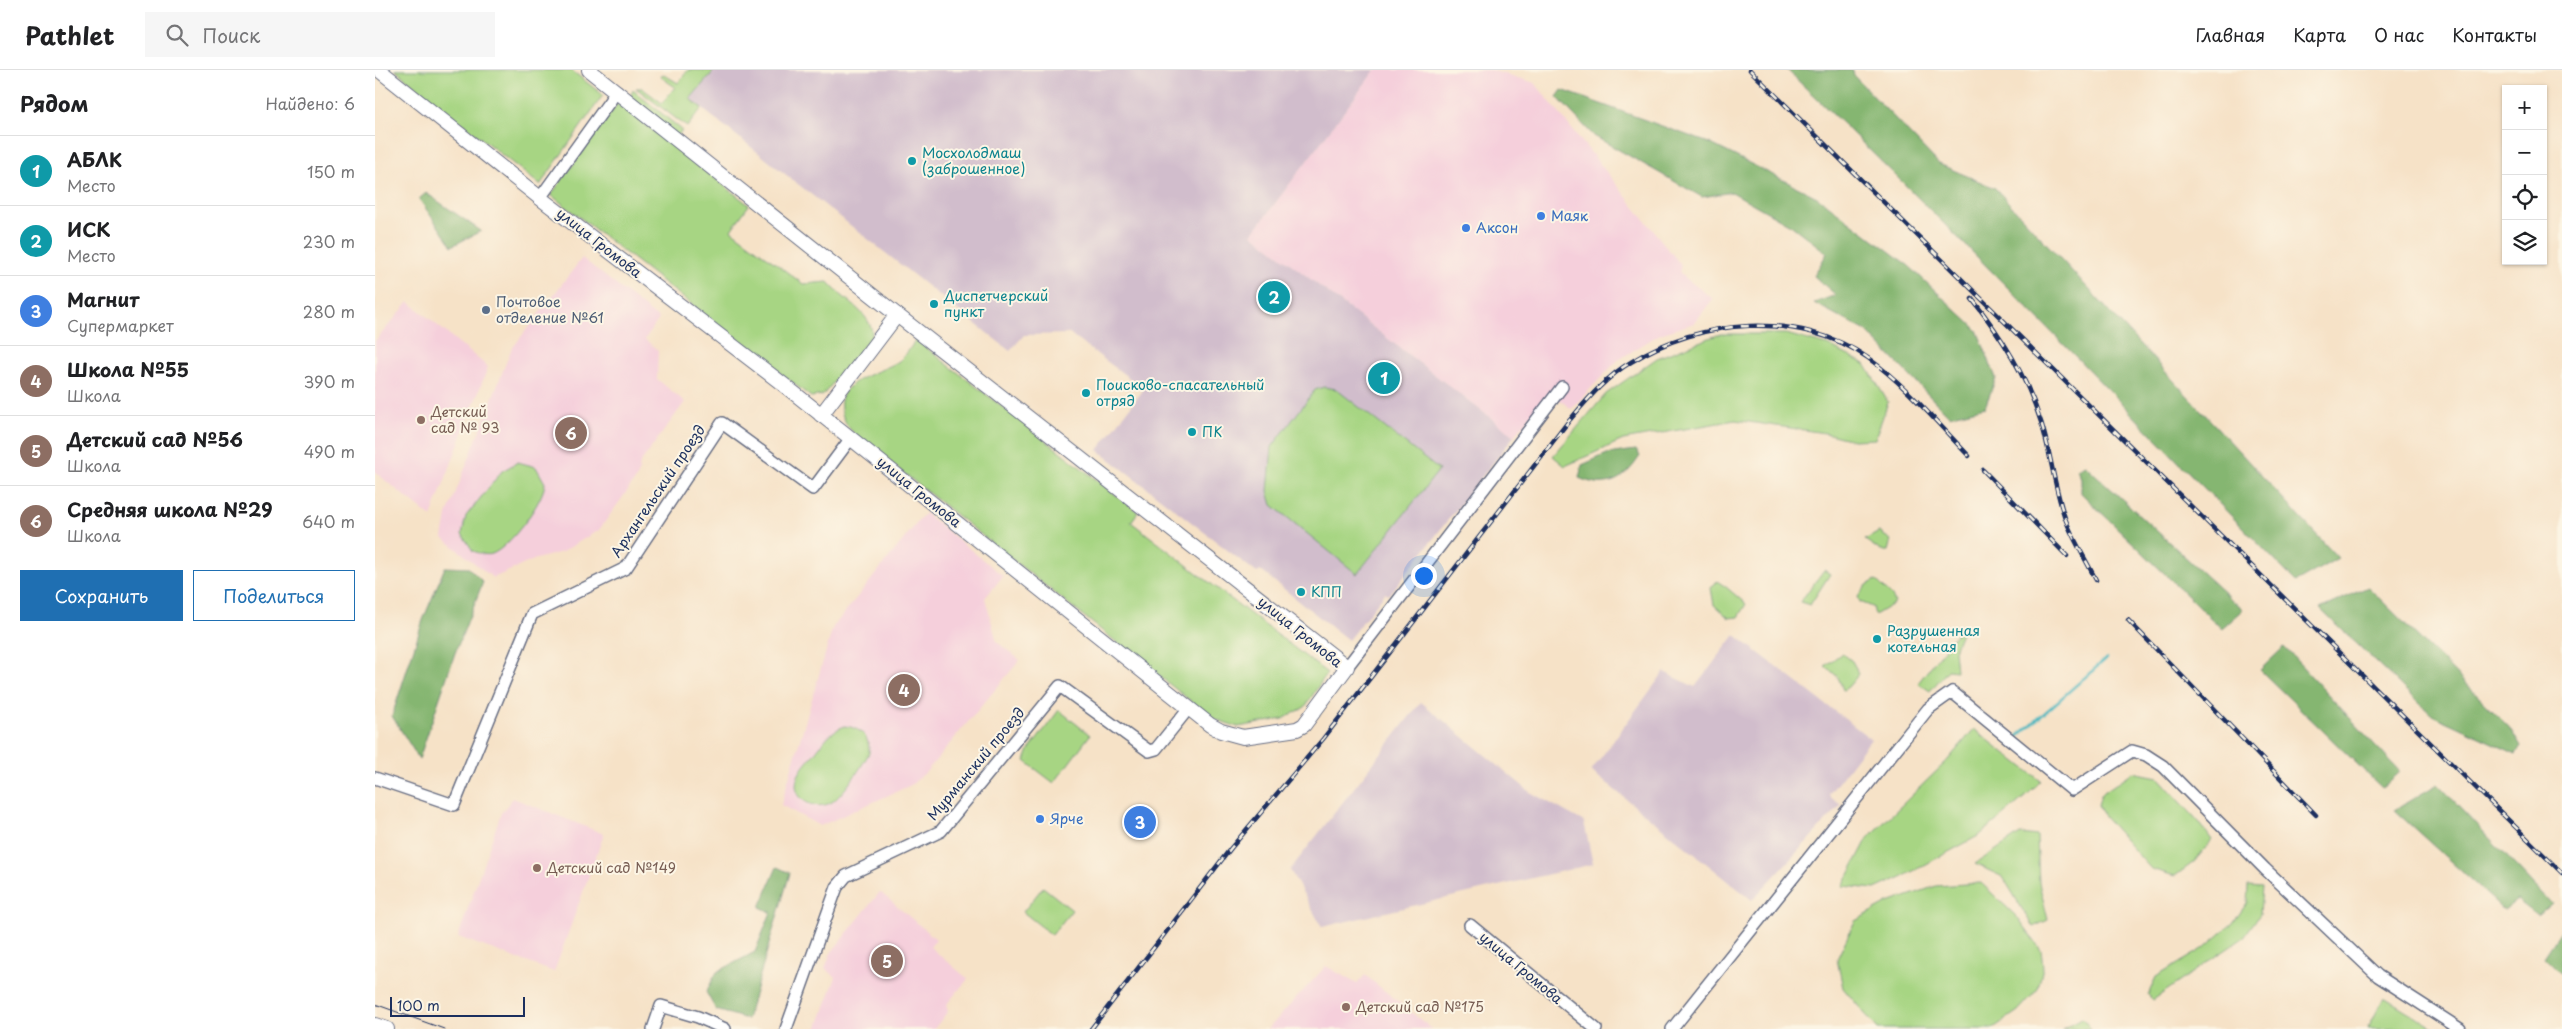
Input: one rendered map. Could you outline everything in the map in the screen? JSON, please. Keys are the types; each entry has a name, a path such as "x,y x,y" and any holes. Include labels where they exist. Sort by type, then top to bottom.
{"street":[{"name":"улица Громова","path":"379,70 540,198 851,438 1210,725 1233,735 1243,737 1297,729 1304,725 1347,667 897,315 589,70"},
{"path":"540,198 617,91"},
{"path":"821,415 897,315"},
{"path":"1347,667 1562,387"},
{"name":"Архангельский проезд","path":"375,778 454,805 532,614 626,568 722,424 813,489 851,438"},
{"name":"Мурманский проезд","path":"786,1029 837,887 845,876 941,831 1060,686 1149,751 1156,749 1189,709"},
{"path":"1672,1029 1928,709 1953,692 2072,790 2132,751 2146,755 2163,766 2265,869 2378,976 2460,1029"},
{"name":"улица Громова","path":"1470,925 1596,1029"},
{"path":"653,1029 661,1006 698,1017 725,1029"},
{"path":"375,1025 387,1029"}],"shaded area":[{"path":"715,70 1375,70 1252,234 1514,436 1389,595 1385,593 1348,640 1260,570 1257,573 1098,450 1144,389 1070,334 1024,335 1010,351 690,99"},
{"path":"1375,70 1491,70 1535,83 1681,265 1679,273 1713,299 1694,323 1660,334 1618,360 1571,409 1550,392 1514,436 1252,234"},
{"path":"582,258 659,319 645,339 658,351 657,379 685,402 640,463 638,476 599,530 562,552 536,559 493,578 443,538 447,515 511,350"},
{"name":"Детский сад № 93","path":"409,302 488,367 431,517 375,472 375,341"},
{"path":"925,513 1003,576 985,598 997,642 1020,660 926,772 911,785 820,826 781,805 833,627"},
{"path":"1735,635 1871,739 1829,794 1830,797 1841,805 1752,900 1591,771 1664,672 1695,687"},
{"path":"1421,702 1530,792 1584,822 1593,864 1322,927 1290,870"},
{"name":"Детский сад №149","path":"513,798 604,834 554,972 458,937 501,813"},
{"path":"880,892 936,939 930,947 968,979 946,1005 948,1011 934,1029 817,1029 836,977 825,968 831,953"},
{"name":"Детский сад №175","path":"1326,966 1357,984 1365,975 1432,1029 1268,1029"}],"green space":[{"path":"395,70 571,70 603,95 540,185"},
{"path":"688,70 711,70 713,72 690,99 702,108 687,127 636,88 642,88 662,103 675,87 661,77 663,74 678,83"},
{"path":"1787,70 1853,70 1854,76 1939,164 1995,188 2338,558 2296,582 1980,260"},
{"path":"633,90 682,130 677,137 630,97"},
{"path":"1562,90 1709,143 1817,197 1909,266 1977,330 1996,378 1985,407 1949,416 1866,331 1814,303 1836,295 1814,276 1827,253 1792,226 1732,192 1702,197 1594,136 1557,97"},
{"path":"618,103 749,205 731,230 803,284 828,282 862,313 868,321 872,336 823,395 811,397 551,195"},
{"path":"426,193 481,231 452,246 419,199"},
{"path":"1720,334 1786,334 1827,345 1865,364 1888,402 1875,439 1853,440 1825,433 1735,420 1623,440 1565,466 1553,456 1606,394 1657,358"},
{"path":"916,340 1138,512 1131,522 1327,673 1305,707 1283,719 1238,727 1212,718 858,437 846,423 841,409 842,398 847,389 866,376 899,361"},
{"path":"1324,387 1336,389 1439,470 1357,574 1272,505 1268,491 1272,447 1315,390"},
{"path":"1636,450 1640,456 1634,465 1628,472 1614,481 1598,483 1579,478 1582,465 1607,454"},
{"path":"518,462 536,467 545,483 539,501 525,523 499,550 487,555 473,551 462,534 466,516 502,471"},
{"path":"2085,465 2243,610 2222,629 2081,493 2081,478 2077,469"},
{"path":"1879,532 1891,540 1888,551 1881,551 1865,540"},
{"path":"445,567 469,568 483,582 455,653 419,759 392,716 423,620"},
{"path":"1824,570 1830,574 1810,605 1800,602"},
{"path":"1876,580 1892,596 1895,603 1875,615 1873,607 1860,602 1858,597 1867,585"},
{"path":"1717,581 1746,604 1738,617 1729,618 1714,605 1711,588"},
{"path":"2368,587 2509,727 2521,747 2516,754 2432,715 2320,609"},
{"path":"1960,629 1962,630 1954,650 1956,671 1948,670 1930,691 1918,683"},
{"path":"2284,647 2400,772 2382,788 2260,670"},
{"path":"1842,653 1852,661 1859,674 1843,690 1838,677 1825,666"},
{"path":"1059,710 1090,735 1054,783 1025,761 1029,750"},
{"path":"845,726 863,734 868,742 869,753 858,772 837,798 826,805 812,805 801,798 798,793 797,779 804,765 828,737"},
{"path":"1974,729 2041,781 1980,835 1906,875 1875,889 1843,886 1868,838 1947,761"},
{"path":"2133,772 2158,777 2199,822 2212,840 2194,862 2175,876 2151,869 2104,816 2098,805 2101,794"},
{"path":"2438,784 2552,904 2538,916 2517,900 2504,910 2394,810"},
{"path":"2020,834 2037,836 2039,883 2048,920 2033,927 2003,877 1975,864"},
{"path":"777,867 790,873 747,1019 716,1010 706,992 717,972 755,952 771,912 760,907"},
{"path":"1981,883 2016,916 2041,950 2043,967 2038,989 2018,1011 1992,1029 1878,1029 1843,988 1837,959 1855,921 1888,903 1936,886"},
{"path":"2248,886 2262,887 2260,914 2243,938 2153,1000 2148,995 2156,977 2203,949 2233,923 2247,903"},
{"path":"1043,887 1072,910 1052,935 1023,912"},
{"path":"2562,930 2562,975 2544,957"},
{"path":"2384,997 2436,1029 2368,1029"},
{"path":"2082,1018 2091,1029 2062,1029"}],"waterway":[{"path":"2016,738 2107,658"}],"tram line":[{"path":"375,1004 444,1029"}],"railway":[{"path":"1750,70 2562,873"},
{"path":"1972,299 2003,342 2028,388 2041,422 2065,518 2096,580"},
{"path":"1091,1029 1231,848 1323,739 1568,422 1605,382 1631,362 1687,336 1718,329 1750,326 1781,327 1812,332 1841,343 1868,358 1882,369 1921,405 1969,456"},
{"path":"1983,470 2067,556"},
{"path":"2128,620 2316,815"}],"place":[{"name":"Мосхолодмаш (заброшенное)","path":"912,161"},
{"name":"Маяк","path":"1541,216"},
{"name":"Аксон","path":"1466,228"},
{"name":"ИСК","path":"1274,297"},
{"name":"Диспетчерский пункт","path":"934,304"},
{"name":"Почтовое отделение №61","path":"486,310"},
{"name":"АБЛК","path":"1384,378"},
{"name":"Поисково-спасательный отряд","path":"1086,393"},
{"name":"Детский сад № 93","path":"421,420"},
{"name":"ПК","path":"1192,432"},
{"name":"Средняя школа №29","path":"571,433"},
{"name":"КПП","path":"1301,592"},
{"name":"Разрушенная котельная","path":"1877,639"},
{"name":"Школа №55","path":"904,690"},
{"name":"Ярче","path":"1040,819"},
{"name":"Магнит","path":"1140,822"},
{"name":"Детский сад №149","path":"537,868"},
{"name":"Детский сад №56","path":"887,961"},
{"name":"Детский сад №175","path":"1346,1007"}]}
